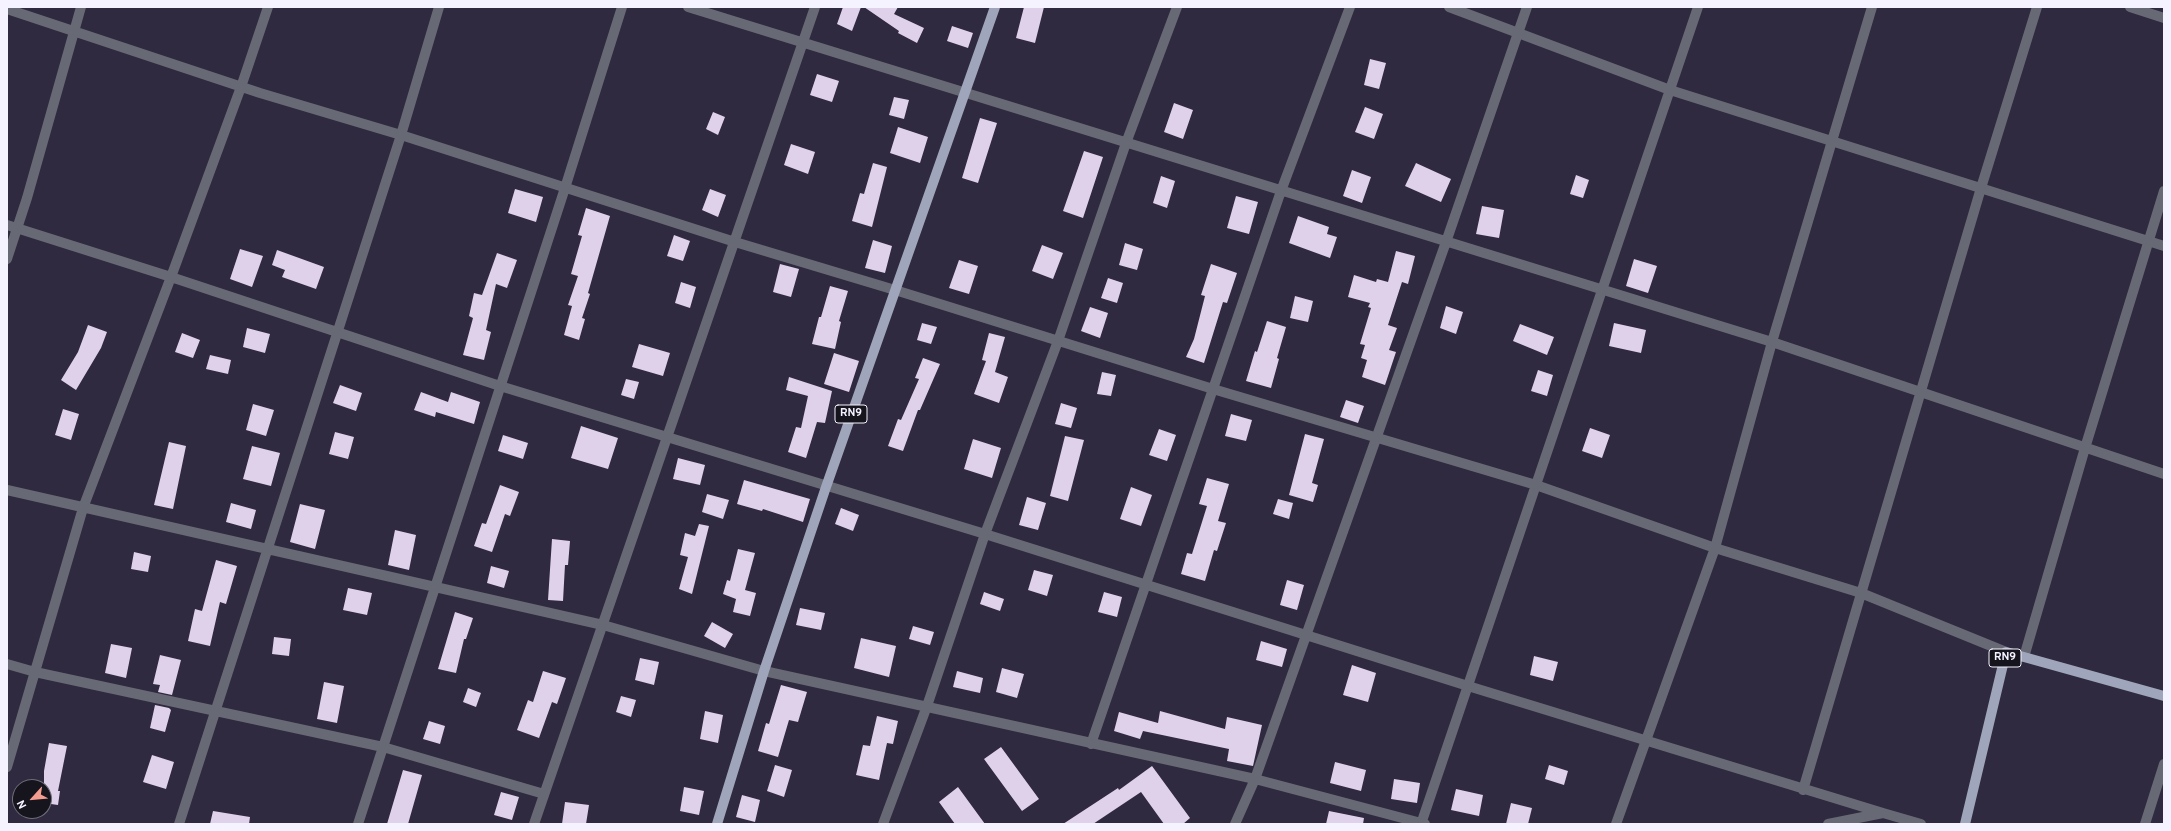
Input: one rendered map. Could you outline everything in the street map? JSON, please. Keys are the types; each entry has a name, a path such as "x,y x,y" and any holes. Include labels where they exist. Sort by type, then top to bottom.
{"main road":[{"name":"RN9","path":"717,824 764,671 826,487 963,92 995,7"},
{"name":"RN9","path":"1965,824 2006,652 2164,696"}],"street":[{"path":"7,259 27,198 81,7"},
{"path":"7,768 83,508 171,277 241,87 268,7"},
{"path":"179,824 401,135 439,7"},
{"path":"358,824 565,188 622,7"},
{"path":"688,7 1602,291 1772,342 2164,474"},
{"path":"534,824 816,7"},
{"path":"883,824 927,706 985,534 1058,341 1126,143 1177,7"},
{"path":"1091,744 1147,586 1281,191 1350,7"},
{"path":"1449,7 1670,90 2164,246"},
{"path":"1235,824 1255,779 1446,242 1527,7"},
{"path":"7,490 603,625 764,671 1255,779 1423,824 1468,686 1698,7"},
{"path":"1616,824 1715,548 1772,342 1872,7"},
{"path":"1803,790 2036,7"},
{"path":"2130,7 2164,18"},
{"path":"7,9 241,87 401,135 735,242 1213,389 1536,485 1715,548 1861,592 2006,652"},
{"path":"2024,657 2085,448 2164,191"},
{"path":"7,225 338,331 500,386 826,487 985,534 1147,586 1803,790 1921,824"},
{"path":"7,664 35,672 383,747 544,794"},
{"path":"2145,824 2164,764"},
{"path":"1828,824 1882,813"}],"building":[{"path":"843,7 861,7 852,31 837,24"},
{"path":"864,7 898,7 894,14 924,28 917,43 898,33 899,31"},
{"path":"1024,7 1044,7 1035,43 1016,38"},
{"path":"952,26 973,33 968,48 947,41"},
{"path":"1370,59 1386,63 1379,89 1364,85"},
{"path":"817,74 839,81 832,102 810,95"},
{"path":"894,97 909,100 904,119 889,115"},
{"path":"1174,103 1193,110 1183,139 1164,132"},
{"path":"1365,107 1383,114 1374,139 1355,132"},
{"path":"713,112 725,117 718,135 706,129"},
{"path":"980,118 997,123 978,183 962,178"},
{"path":"898,127 928,137 920,163 890,153"},
{"path":"791,144 815,152 808,174 784,165"},
{"path":"1084,151 1103,157 1083,218 1063,211"},
{"path":"873,163 887,167 872,227 852,221 860,193 864,194"},
{"path":"1416,163 1451,179 1441,202 1405,186"},
{"path":"1352,170 1371,177 1362,203 1343,196"},
{"path":"1576,175 1589,180 1583,198 1570,194"},
{"path":"1161,176 1175,181 1167,208 1153,203"},
{"path":"515,189 543,197 536,222 508,213"},
{"path":"710,189 726,195 718,217 702,210"},
{"path":"1236,196 1258,202 1249,234 1227,228"},
{"path":"1482,206 1504,210 1499,238 1476,234"},
{"path":"586,208 610,216 588,293 590,294 582,318 585,319 579,340 564,335 572,306 568,305 578,276 571,274 582,236 578,235"},
{"path":"1298,216 1329,227 1327,234 1337,237 1330,258 1289,243"},
{"path":"674,235 690,241 683,261 667,256"},
{"path":"873,240 892,246 885,273 865,268"},
{"path":"1125,243 1143,249 1137,270 1119,265"},
{"path":"1042,245 1063,253 1053,279 1032,271"},
{"path":"240,249 263,256 252,287 230,279"},
{"path":"277,250 324,267 316,289 282,277 285,270 272,265"},
{"path":"1396,251 1415,256 1408,284 1402,282 1388,325 1397,328 1389,350 1396,352 1385,385 1362,377 1367,360 1361,358 1365,345 1360,344 1371,308 1368,307 1370,303 1348,297 1354,275 1376,282 1377,279 1388,282"},
{"path":"497,253 517,260 507,288 496,284 486,330 491,332 484,360 463,355 473,318 469,316 474,293 482,295"},
{"path":"1634,259 1657,266 1648,293 1626,286"},
{"path":"959,260 978,266 969,294 949,288"},
{"path":"780,264 799,269 791,297 773,292"},
{"path":"1211,264 1237,273 1227,303 1223,302 1204,363 1186,357 1194,339 1205,296 1201,295"},
{"path":"1108,278 1123,283 1117,303 1101,298"},
{"path":"681,282 696,287 690,308 675,303"},
{"path":"830,286 848,291 839,321 841,322 835,349 812,344 819,317 821,317"},
{"path":"1295,296 1313,301 1308,322 1290,318"},
{"path":"1446,306 1463,312 1456,334 1440,328"},
{"path":"1090,307 1108,313 1100,338 1081,331"},
{"path":"1267,321 1286,327 1277,358 1279,359 1271,388 1246,381 1255,351 1257,352"},
{"path":"922,323 937,327 931,344 917,340"},
{"path":"1614,323 1646,330 1641,353 1609,346"},
{"path":"1520,324 1554,337 1547,355 1513,341"},
{"path":"88,325 107,332 101,348 76,390 61,380 78,352"},
{"path":"247,328 270,334 265,353 243,347"},
{"path":"182,333 200,340 193,358 175,352"},
{"path":"989,333 1005,337 995,372 1008,377 999,403 974,394 986,361 982,360"},
{"path":"639,344 670,353 663,376 632,367"},
{"path":"834,353 859,361 849,392 824,384"},
{"path":"210,355 231,360 228,374 206,369"},
{"path":"923,358 940,364 920,410 918,410 903,451 888,446 898,419 901,420 919,379 915,378"},
{"path":"1538,370 1553,375 1547,396 1531,391"},
{"path":"1102,372 1116,375 1111,396 1097,394"},
{"path":"789,377 832,391 825,423 817,422 806,458 788,452 796,427 801,428 808,396 786,390"},
{"path":"626,379 639,382 634,399 621,395"},
{"path":"340,385 362,393 356,411 333,403"},
{"path":"421,392 448,402 451,392 480,402 474,424 436,412 435,417 414,410"},
{"path":"1346,400 1364,406 1358,423 1340,417"},
{"path":"1061,403 1077,408 1071,428 1055,424"},
{"path":"253,404 274,410 266,436 246,430"},
{"path":"63,409 79,414 71,440 55,435"},
{"path":"1231,414 1252,420 1246,441 1225,436"},
{"path":"581,426 618,438 608,469 571,458"},
{"path":"1590,428 1610,435 1602,458 1582,451"},
{"path":"1159,429 1176,435 1167,461 1149,455"},
{"path":"335,432 354,437 348,459 329,454"},
{"path":"1305,434 1324,439 1312,483 1318,485 1313,502 1289,495"},
{"path":"503,435 528,443 523,459 498,451"},
{"path":"1065,436 1084,440 1068,501 1050,496"},
{"path":"973,439 1001,448 992,478 964,469"},
{"path":"169,442 186,446 173,509 154,505"},
{"path":"252,446 280,453 271,486 243,479"},
{"path":"678,458 705,465 700,485 673,479"},
{"path":"1207,478 1229,484 1218,521 1226,523 1217,551 1214,550 1205,581 1181,574 1187,553 1192,554 1207,506 1199,504"},
{"path":"744,480 810,499 803,522 763,509 762,511 737,504"},
{"path":"500,485 519,492 510,516 505,514 492,552 474,546 482,523 486,524"},
{"path":"1131,487 1152,495 1141,526 1120,519"},
{"path":"707,494 729,500 723,519 702,512"},
{"path":"1027,497 1046,503 1038,530 1019,525"},
{"path":"1278,499 1293,503 1289,519 1273,514"},
{"path":"231,503 256,510 251,529 226,522"},
{"path":"300,504 325,510 315,549 290,542"},
{"path":"841,508 859,515 853,531 835,524"},
{"path":"699,524 709,526 692,594 679,589 688,557 680,555 685,533 695,536"},
{"path":"395,530 416,535 409,570 388,565"},
{"path":"552,539 570,541 568,565 565,565 563,601 548,600"},
{"path":"738,549 755,553 745,590 756,593 750,616 733,612 736,599 723,594 727,580 730,581"},
{"path":"134,552 151,556 148,572 131,569"},
{"path":"216,560 237,566 226,604 220,602 210,646 188,641 195,609 202,611"},
{"path":"491,566 509,571 504,588 487,583"},
{"path":"1034,570 1053,575 1047,596 1028,590"},
{"path":"1287,580 1304,585 1297,610 1280,605"},
{"path":"348,588 372,593 367,615 343,610"},
{"path":"984,592 1004,599 1000,611 980,604"},
{"path":"1104,592 1122,597 1117,617 1098,612"},
{"path":"800,608 825,613 821,630 796,625"},
{"path":"455,612 473,618 466,639 464,639 456,673 438,669"},
{"path":"712,622 733,634 725,648 704,636"},
{"path":"913,626 934,632 930,645 909,639"},
{"path":"274,637 291,639 289,656 272,654"},
{"path":"861,638 896,646 889,677 854,668"},
{"path":"1261,641 1287,649 1282,667 1256,660"},
{"path":"111,644 132,648 126,678 105,673"},
{"path":"160,655 181,660 172,695 158,692 160,685 153,684"},
{"path":"1534,656 1558,662 1553,681 1530,675"},
{"path":"640,658 659,662 654,685 635,680"},
{"path":"1352,665 1376,673 1368,702 1343,695"},
{"path":"1002,668 1024,674 1017,698 996,692"},
{"path":"543,671 566,678 557,704 552,702 539,738 517,730 528,700 533,702"},
{"path":"957,671 983,678 980,693 953,687"},
{"path":"324,682 344,686 337,723 317,719"},
{"path":"781,685 807,692 798,722 789,720 778,757 758,751 766,723 769,724"},
{"path":"468,688 481,693 476,707 463,702"},
{"path":"621,696 636,700 631,717 616,712"},
{"path":"155,705 169,708 171,710 165,732 150,728"},
{"path":"705,711 723,715 718,743 700,739"},
{"path":"1160,711 1225,729 1227,717 1262,725 1253,766 1227,761 1229,749 1143,731 1140,739 1114,731 1119,712 1158,723"},
{"path":"877,716 898,721 893,744 887,743 879,780 856,775 863,745 870,746"},
{"path":"429,721 445,726 440,744 423,739"},
{"path":"49,743 67,746 58,791 60,791 58,805 52,804 52,779 44,779"},
{"path":"1001,747 1039,799 1022,811 984,759"},
{"path":"152,755 174,762 166,789 143,782"},
{"path":"1335,762 1366,770 1361,791 1330,783"},
{"path":"775,765 792,770 784,797 767,791"},
{"path":"1549,765 1568,771 1564,785 1545,779"},
{"path":"1152,766 1190,818 1183,824 1164,824 1141,792 1093,824 1063,824 1118,788 1119,790"},
{"path":"403,770 422,775 408,824 387,824"},
{"path":"1394,779 1420,783 1417,803 1391,799"},
{"path":"684,787 704,791 699,815 680,811"},
{"path":"958,787 985,824 955,824 939,802"},
{"path":"1456,789 1483,795 1479,816 1451,810"},
{"path":"501,792 519,797 512,820 494,815"},
{"path":"742,795 760,800 755,822 736,817"},
{"path":"565,802 589,805 586,824 562,824"},
{"path":"1511,803 1532,808 1528,824 1506,824"},
{"path":"213,811 250,817 249,824 210,824"},
{"path":"1329,811 1364,818 1363,824 1326,824"}]}
